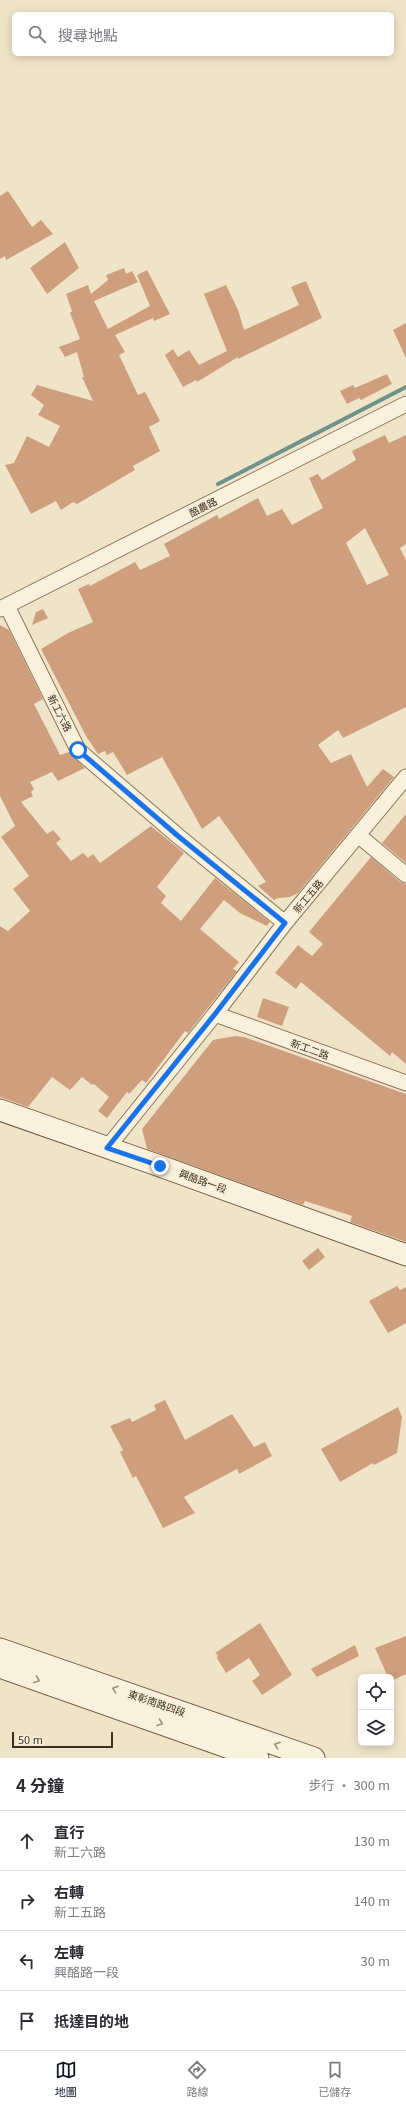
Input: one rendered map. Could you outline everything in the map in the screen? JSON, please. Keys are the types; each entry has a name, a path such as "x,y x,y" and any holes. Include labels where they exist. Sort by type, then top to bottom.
{"street":[{"name":"酪農路","path":"4,608 406,404"},
{"name":"新工六路","path":"4,608 78,750 178,836 285,923"},
{"name":"新工五路","path":"107,1148 215,1014 285,923 406,777"},
{"path":"358,835 406,875"},
{"name":"新工二路","path":"215,1014 406,1083"},
{"name":"興酪路一段","path":"0,1110 406,1255"},
{"name":"東彰南路四段","path":"0,1649 314,1758"},
{"name":"東彰南路四段","path":"0,1668 258,1758"}],"building":[{"path":"8,191 32,227 41,220 53,234 6,260 5,256 0,259 0,196"},
{"path":"65,242 79,268 47,294 30,268"},
{"path":"124,268 126,274 132,271 138,282 94,301 108,329 150,306 137,275 147,270 170,314 154,321 153,318 115,335 125,352 119,355 138,395 145,392 160,421 149,427 160,451 133,466 135,470 77,504 73,502 61,510 56,501 31,514 5,465 14,463 27,436 49,447 60,426 38,415 44,405 31,395 37,385 93,401 82,377 84,377 77,352 65,357 59,347 80,339 70,313 72,311 66,294 88,285 91,294 108,280 106,275"},
{"path":"306,281 322,318 238,359 238,357 197,382 196,380 183,387 165,355 173,349 178,357 189,350 199,365 227,351 204,294 226,285 238,310 244,330 299,305 291,287"},
{"path":"406,323 406,358 393,330"},
{"path":"387,374 392,384 361,400 359,398 347,404 340,391 353,385 355,388"},
{"path":"385,435 389,443 406,435 406,544 400,548 406,560 406,707 343,738 338,730 318,745 331,763 351,754 367,787 383,769 394,777 298,893 290,897 278,898 274,900 258,886 266,882 219,816 202,829 162,757 127,775 113,752 107,755 105,751 98,754 86,736 41,649 68,633 93,622 78,589 89,584 90,586 135,562 140,570 170,556 164,544 217,515 219,519 258,498 267,516 282,509 292,525 323,508 309,478 318,474 322,480 356,460 352,451","holes":["365,528 389,575 367,585 346,543"]},
{"path":"43,609 48,618 32,625 36,612"},
{"path":"0,625 9,630 43,699 34,704 60,755 69,752 85,768 58,781 52,772 30,782 34,789 31,792 33,796 21,802 47,834 53,830 61,839 56,843 71,861 83,853 88,858 93,854 100,863 151,826 184,853 157,887 166,896 161,903 181,921 215,878 270,922 267,926 240,913 224,900 200,929 239,962 233,969 237,971 188,1033 185,1031 146,1083 142,1080 129,1094 127,1092 107,1118 98,1111 109,1097 94,1084 92,1085 82,1077 70,1090 52,1077 28,1107 0,1097 0,926 8,931 30,911 13,889 29,876 1,837 15,826 0,796"},
{"path":"406,814 406,863 382,843"},
{"path":"371,857 400,882 406,884 406,1064 392,1052 390,1056 301,982 296,989 275,973 298,945 312,956 323,944 309,932"},
{"path":"263,998 289,1007 282,1026 257,1017"},
{"path":"235,1036 244,1037 406,1094 406,1242 350,1222 352,1216 305,1201 303,1205 147,1149 142,1129 213,1040"},
{"path":"318,1248 325,1257 309,1270 302,1261"},
{"path":"397,1286 400,1290 406,1287 406,1323 388,1333 369,1301"},
{"path":"165,1400 185,1440 232,1414 254,1447 265,1442 272,1456 239,1474 237,1469 184,1497 195,1513 163,1528 136,1476 133,1478 120,1452 123,1450 110,1426 130,1418 132,1422 156,1410 154,1405"},
{"path":"398,1407 402,1417 397,1453 374,1465 373,1463 340,1482 321,1449"},
{"path":"260,1623 292,1675 262,1695 252,1681 260,1675 249,1658 226,1673 217,1658 218,1655 215,1653"},
{"path":"406,1636 406,1674 394,1680 394,1674 387,1674 375,1648"},
{"path":"355,1645 359,1656 317,1677 311,1669"}],"waterway":[{"path":"218,484 406,387"}],"route":[{"path":"78,750 124,791 285,923 215,1014 107,1148 160,1166"}]}
